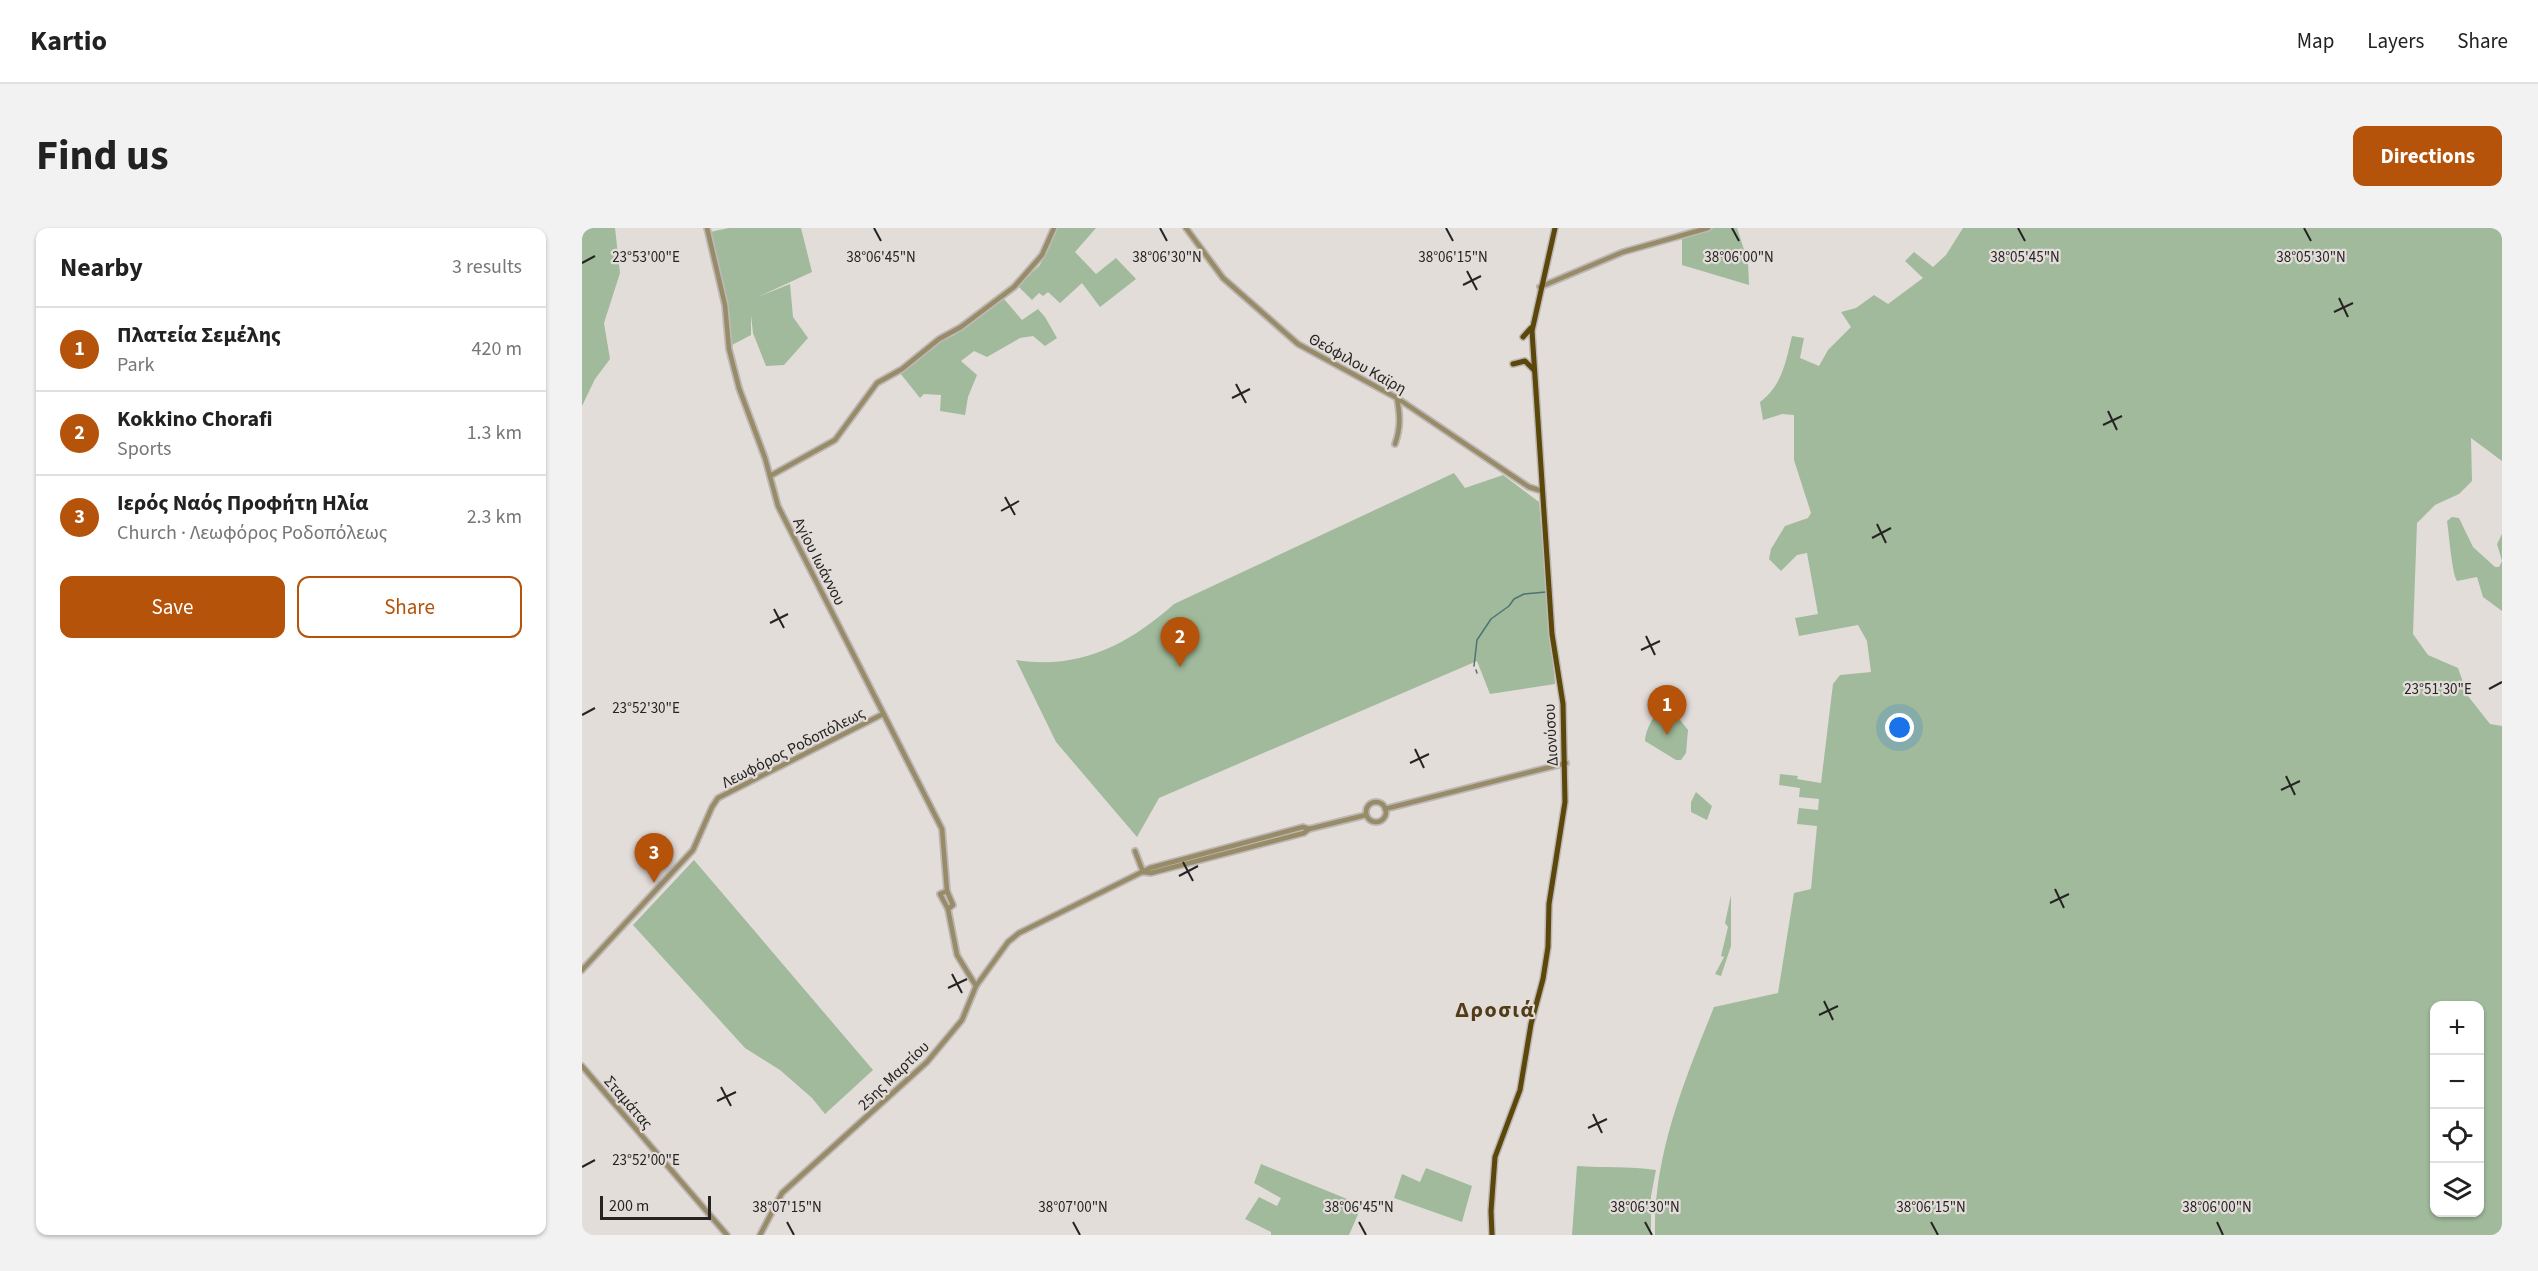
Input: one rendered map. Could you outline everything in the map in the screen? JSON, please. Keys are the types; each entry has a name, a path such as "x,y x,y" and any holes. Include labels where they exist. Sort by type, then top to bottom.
{"main road":[{"name":"Διονύσου","path":"1492,1235 1491,1211 1495,1157 1520,1090 1529,1032 1546,961 1549,904 1562,824 1566,763 1562,692 1552,634 1532,326 1555,228"},
{"path":"1523,337 1532,326"},
{"path":"1513,363 1525,361 1534,370"}],"street":[{"name":"Αγίου Ιωάννου","path":"707,228 725,305 729,349 739,388 770,476 778,506 942,829 947,891"},
{"path":"770,476 835,440 846,422 877,383 902,369 939,339 961,327 1014,287 1042,255 1054,228"},
{"name":"Θεόφιλου Καϊρη","path":"1186,228 1223,278 1272,324 1298,344 1397,398 1529,487 1542,491"},
{"path":"1540,287 1641,247 1708,228"},
{"path":"1395,444 1400,431 1397,398"},
{"name":"Λεωφόρος Ροδοπόλεως","path":"582,970 693,850 718,798 883,714"},
{"path":"1385,809 1566,763"},
{"path":"1375,802 1381,804 1385,809 1384,818 1379,822 1371,821 1366,815 1366,808 1375,802"},
{"path":"1135,851 1143,872 1151,873 1366,815"},
{"name":"25ης Μαρτίου","path":"759,1235 782,1193 927,1062 962,1020 976,986 1008,942 1019,933 1143,872"},
{"path":"948,909 953,905 947,891 940,894 948,909 957,955 976,986"},
{"name":"Σταμάτας","path":"582,1066 727,1235"}],"green space":[{"path":"582,228 615,228 620,273 604,323 610,359 595,379 582,406"},
{"path":"729,228 801,228 812,272 760,296 790,284 793,317 808,338 784,365 766,366 753,333 751,315 751,335 732,345 710,232"},
{"path":"1057,228 1096,228 1075,252 1096,274 1116,258 1136,279 1100,307 1082,283 1060,303 1048,292 1043,296 1039,293 1032,300 1018,286 1040,265"},
{"path":"1714,228 1737,228 1748,262 1749,285 1682,265 1682,237"},
{"path":"1963,228 2502,228 2502,461 2471,438 2472,481 2459,494 2435,505 2417,523 2413,634 2428,655 2458,668 2468,696 2490,724 2502,726 2502,1235 1655,1235 1659,1176 1665,1147 1682,1090 1714,1007 1778,993 1794,893 1811,889 1817,826 1797,824 1799,808 1818,810 1819,799 1799,797 1800,788 1779,785 1780,774 1798,776 1797,779 1821,783 1833,684 1840,675 1871,672 1867,641 1858,625 1799,636 1795,618 1818,614 1807,553 1797,555 1781,571 1769,559 1771,549 1785,526 1808,518 1811,513 1794,460 1794,415 1782,414 1763,420 1760,402 1778,381 1792,336 1804,338 1800,358 1819,366 1828,350 1851,327 1841,312 1856,308 1874,295 1888,304 1923,278 1905,261 1914,252 1933,267 1946,255"},
{"path":"1004,299 1022,320 1038,309 1057,338 1045,346 1033,336 1020,338 987,357 974,351 961,361 977,375 968,397 965,415 940,411 941,395 924,394 920,398 900,373 932,347 953,336"},
{"path":"1454,473 1465,488 1503,475 1539,502 1555,684 1490,694 1477,661 1159,798 1137,837 1056,742 1016,660 1061,661 1101,651 1139,631 1174,604"},
{"path":"2452,517 2459,518 2473,547 2495,567 2499,567 2502,561 2502,611 2483,597 2477,577 2457,581 2452,562 2447,521"},
{"path":"2502,534 2502,561 2497,544"},
{"path":"1663,708 1673,711 1688,730 1686,753 1681,760 1676,760 1645,741 1651,723"},
{"path":"1696,792 1712,806 1707,820 1691,812 1691,802"},
{"path":"694,860 873,1070 825,1114 812,1098 780,1070 745,1048 633,925"},
{"path":"1731,895 1731,946 1721,976 1715,974 1724,957 1721,956 1728,927 1725,923"},
{"path":"1261,1164 1362,1205 1349,1235 1271,1235 1271,1232 1245,1219 1259,1197 1277,1206 1281,1198 1254,1183"},
{"path":"1577,1166 1656,1170 1651,1196 1651,1235 1572,1235"},
{"path":"1426,1168 1472,1186 1462,1222 1394,1198 1402,1174 1420,1182"}],"waterway":[{"path":"1474,666 1477,640 1491,619 1509,606 1514,599 1524,594 1546,592"}],"place":[{"name":"Kokkino Chorafi","path":"1180,667"},
{"name":"Πλατεία Σεμέλης","path":"1667,735"},
{"name":"Ιερός Ναός Προφήτη Ηλία","path":"654,883"}],"district":[{"name":"Δροσιά","path":"1495,1009"}]}
